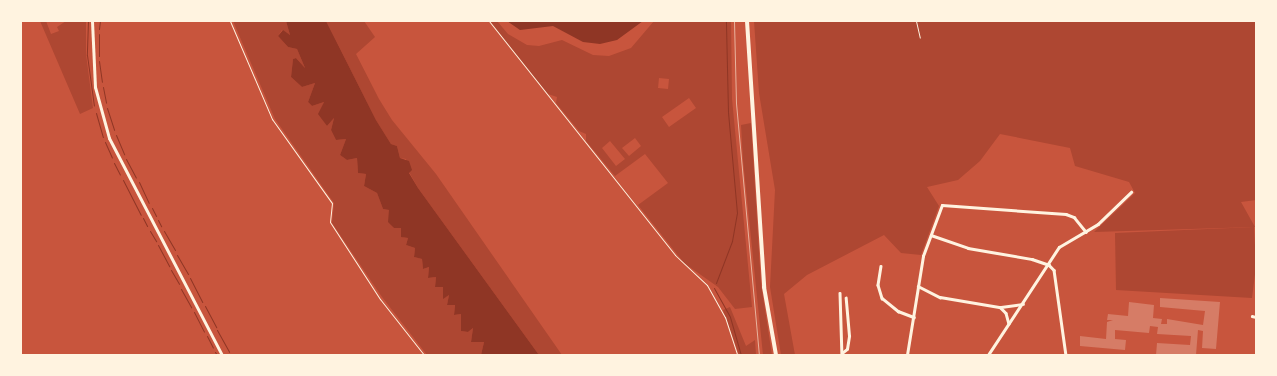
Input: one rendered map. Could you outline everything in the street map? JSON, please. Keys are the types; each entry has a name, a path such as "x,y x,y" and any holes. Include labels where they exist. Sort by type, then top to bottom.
{"main road":[{"path":"747,21 764,283 776,355"}],"street":[{"path":"92,21 95,87 109,138 222,355"},
{"path":"988,355 1024,304 1059,247 1086,232 1131,192"},
{"path":"907,355 918,286 930,235 942,205 1066,214 1074,217 1086,232"},
{"path":"930,235 968,248 1032,258 1049,265 1054,270 1066,355"},
{"path":"880,266 878,285 882,298 898,311 914,317"},
{"path":"918,286 940,297 1000,306 1024,304"},
{"path":"840,293 842,354"},
{"path":"842,354 847,349 849,336 846,298"},
{"path":"1000,306 1008,316 1009,326"}],"path":[{"path":"230,21 272,119 332,204 330,222 380,299 424,355"},
{"path":"489,21 675,255 707,285 725,317 737,355"},
{"path":"916,21 920,38"}],"shaded area":[{"path":"40,21 46,21 51,34 59,31 57,27 66,21 86,21 86,54 93,108 80,114"},
{"path":"233,21 286,21 290,35 282,30 278,36 288,47 297,49 305,68 296,58 293,59 291,77 302,87 315,83 308,102 312,106 324,102 319,114 327,126 334,118 331,130 336,140 346,139 340,155 347,160 357,158 358,173 366,174 364,186 377,193 383,209 389,210 389,222 394,228 401,228 402,237 408,238 406,245 415,248 414,257 422,259 423,269 429,267 428,278 436,277 435,287 443,287 443,298 449,295 447,305 455,304 454,315 461,314 461,331 468,332 473,328 471,342 484,342 481,355 427,355 382,297 332,223 334,203 275,119"},
{"path":"286,21 326,21 376,120 391,144 397,146 400,158 409,161 412,170 409,173 418,188 539,355 481,355 484,342 471,342 473,328 468,332 461,331 461,314 454,315 455,305 447,305 449,295 443,299 443,287 435,287 436,277 428,278 429,267 423,269 422,259 414,257 415,248 406,245 408,238 401,237 401,228 394,228 388,222 389,210 383,209 377,193 364,186 366,174 358,173 357,158 347,160 340,155 346,139 336,140 331,130 334,118 327,126 318,114 324,102 312,106 308,102 315,83 302,87 291,77 293,59 296,58 305,68 297,49 288,47 278,36 283,30 290,35"},
{"path":"326,21 364,21 375,37 356,54 379,99 392,120 436,174 562,355 539,355 418,188 409,172 406,159 400,158 397,146 391,144 376,120"},
{"path":"490,21 497,21 508,34 527,45 539,46 562,40 593,55 609,56 631,48 654,21 731,21 732,99 752,307 735,309 718,287 684,263 638,205 668,183 645,154 615,176 586,141 586,134 579,131 556,103 557,97 548,94","holes":["659,78 669,79 668,89 658,88","689,98 696,108 669,127 662,117","635,138 641,146 629,156 622,148","610,141 625,159 616,166 602,148"]},
{"path":"507,21 643,21 617,40 600,44 583,42 553,26 520,30"},
{"path":"754,21 1256,21 1256,200 1241,202 1255,227 1094,232 1135,193 1129,182 1075,166 1070,148 1000,134 980,161 958,180 927,187 939,206 921,255 901,253 884,235 807,275 784,294 795,355 781,355 770,287 775,190 759,93"},
{"path":"751,123 761,284 772,355 763,355 743,160 741,125"},
{"path":"1254,227 1256,266 1252,298 1116,290 1115,233"},
{"path":"730,307 746,346 755,340 756,355 739,355 723,310"}],"building":[{"path":"1160,298 1220,302 1216,349 1202,348 1203,331 1198,330 1196,355 1156,355 1157,343 1190,345 1191,336 1157,334 1158,327 1150,326 1149,333 1115,330 1115,339 1126,340 1125,350 1080,346 1080,336 1106,339 1107,322 1113,320 1107,320 1108,314 1128,316 1129,302 1154,305 1153,318 1162,319 1161,324 1167,324 1167,319 1203,325 1205,311 1160,307"}],"waterway":[{"path":"88,21 87,55 94,106"},
{"path":"99,29 100,21"},
{"path":"716,283 732,241 737,213 728,112 726,21"},
{"path":"99,34 99,56"},
{"path":"99,61 102,82"},
{"path":"103,87 106,103"},
{"path":"107,108 114,130"},
{"path":"96,113 103,137"},
{"path":"116,135 124,154"},
{"path":"105,142 112,158"},
{"path":"126,159 136,178"},
{"path":"114,163 120,175"},
{"path":"123,180 141,215"},
{"path":"139,182 149,203"},
{"path":"152,208 156,216"},
{"path":"143,218 147,226"},
{"path":"158,220 161,226"},
{"path":"150,231 156,241"},
{"path":"164,231 175,250"},
{"path":"158,245 169,266"},
{"path":"177,255 188,274"},
{"path":"171,270 179,284"},
{"path":"190,278 202,302"},
{"path":"714,288 730,317 741,355"},
{"path":"181,289 191,307"},
{"path":"205,306 216,327"},
{"path":"194,312 204,332"},
{"path":"217,330 229,352"},
{"path":"207,336 213,348"}],"railway":[{"path":"734,21 736,103 759,355"}]}
